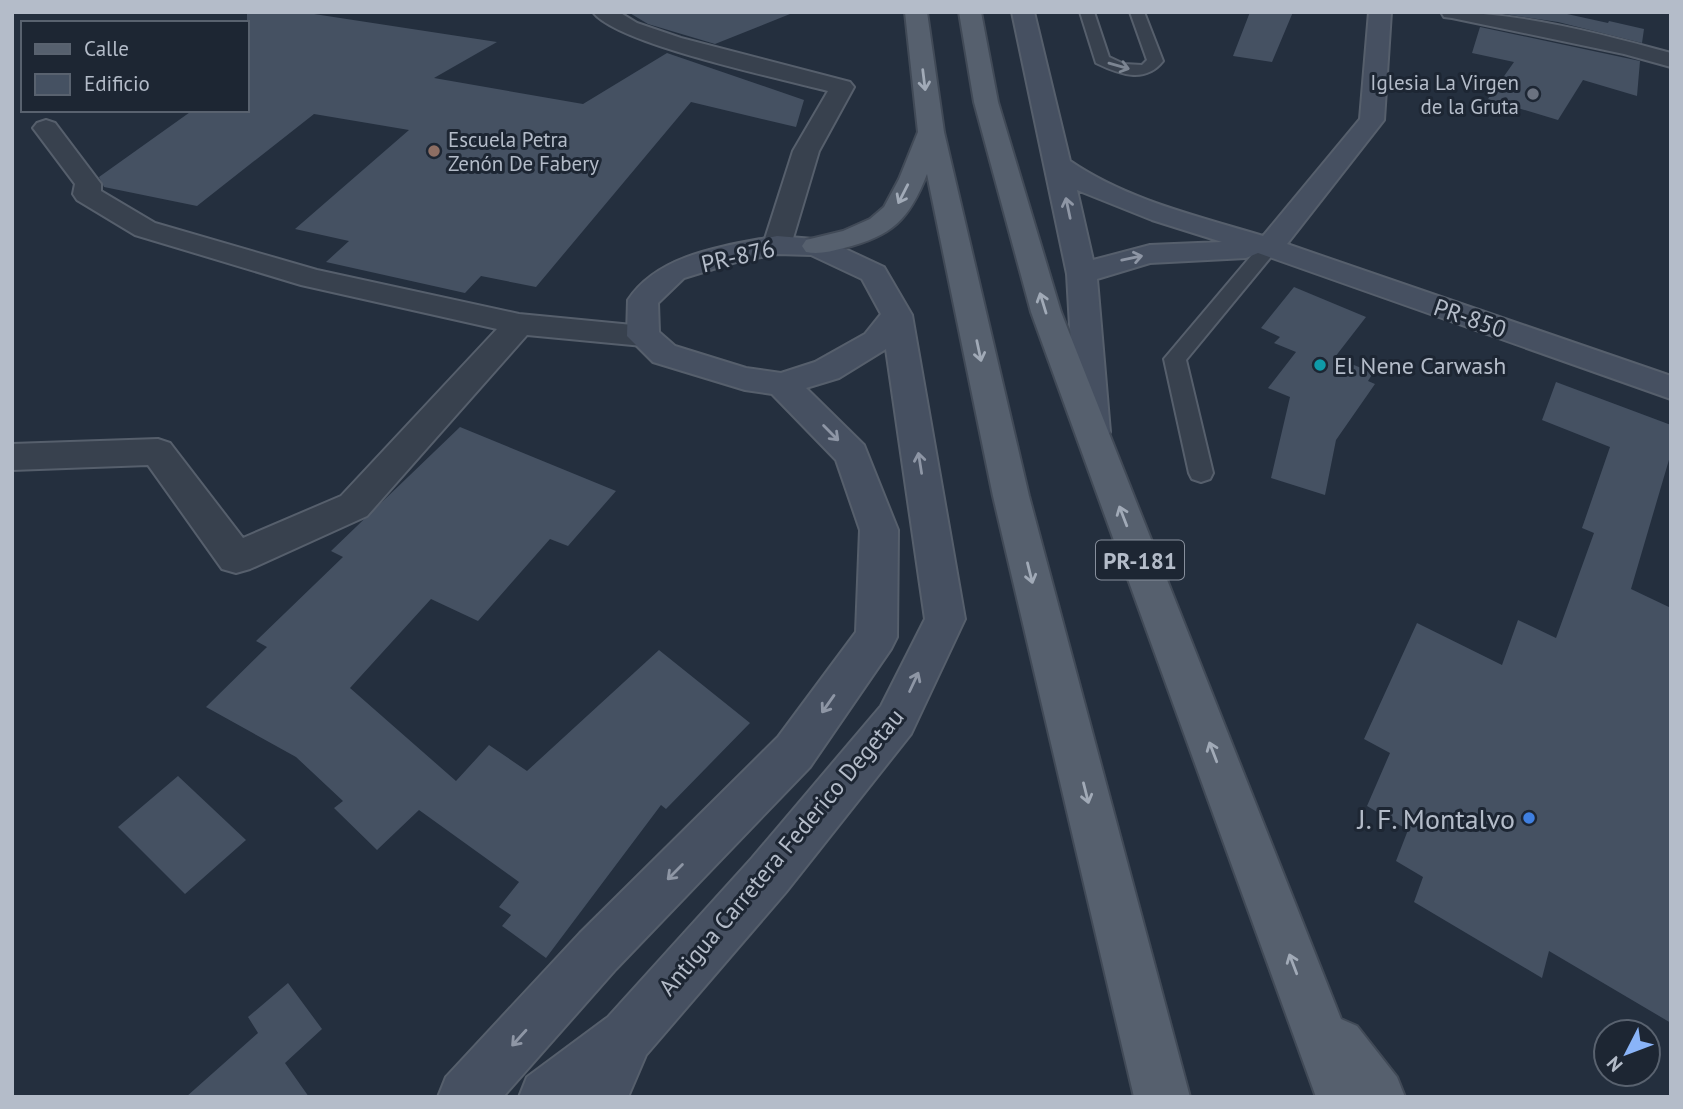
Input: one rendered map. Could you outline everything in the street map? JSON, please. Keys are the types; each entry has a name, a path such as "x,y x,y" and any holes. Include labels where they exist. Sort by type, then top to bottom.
{"main road":[{"path":"916,12 931,132 1011,496 1162,1097"},
{"name":"PR-181","path":"970,12 986,102 1046,312 1344,1097"},
{"path":"816,246 851,238 889,219 904,196 931,132"},
{"path":"1309,1006 1377,1097"}],"street":[{"path":"604,12 629,28 673,43 842,86 806,151 777,245"},
{"path":"1023,12 1082,274 1093,436"},
{"path":"1082,274 1121,260 1150,254 1269,247 1372,120 1380,12"},
{"path":"1452,12 1627,48 1671,60"},
{"path":"46,128 88,184 87,194 145,229 312,278 520,324 643,335 664,354 745,379 782,384 828,370 876,341 897,316"},
{"name":"PR-850","path":"1059,166 1090,187 1162,214 1269,247 1671,388"},
{"name":"PR-876","path":"643,335 643,300 674,272 730,254 777,245 816,246 874,273 897,316"},
{"name":"Antigua Carretera Federico Degetau","path":"547,1097 627,1036 769,875 896,720 944,619 897,316"},
{"path":"12,457 158,452 236,558 354,506 520,324"},
{"path":"466,1097 598,951 794,752 876,637 879,530 852,454 782,384"},
{"path":"600,1097 627,1036"}],"lane":[{"path":"1087,12 1102,60 1121,69 1146,70 1155,61 1137,12"},
{"path":"1201,473 1175,359 1269,247"}],"building":[{"path":"247,12 301,12 497,42 434,78 583,104 667,53 804,100 796,127 691,102 536,287 481,276 465,293 326,262 349,241 295,229 409,130 314,114 197,206 104,187 99,177 190,112 248,112"},
{"path":"628,12 790,14 715,44 648,24"},
{"path":"1250,12 1293,12 1272,62 1233,56"},
{"path":"1491,12 1558,12 1608,23 1609,21 1644,29 1642,43 1558,22"},
{"path":"1480,27 1640,61 1637,96 1583,80 1558,120 1488,99 1514,62 1472,53"},
{"name":"El Nene Carwash","path":"1294,287 1366,317 1335,357 1373,373 1368,381 1375,384 1336,440 1325,495 1271,478 1290,397 1268,388 1296,352 1274,343 1280,337 1261,328"},
{"name":"J. F. Montalvo","path":"1556,382 1671,425 1671,453 1631,589 1671,608 1671,1023 1549,951 1542,978 1414,902 1423,877 1396,861 1408,830 1367,806 1390,753 1364,739 1417,623 1502,665 1518,620 1556,638 1594,533 1582,528 1610,447 1542,420"},
{"path":"460,427 616,491 568,546 550,539 478,621 431,599 350,688 456,781 489,745 527,771 659,650 750,723 666,809 661,805 546,958 502,926 511,915 499,907 519,882 419,810 377,850 334,808 343,801 296,757 206,707 267,647 256,641 343,557 331,551"},
{"path":"178,776 246,840 185,894 118,827"},
{"path":"288,983 322,1029 285,1063 309,1097 186,1097 258,1033 248,1017"}],"place":[{"name":"Iglesia La Virgen de la Gruta","path":"1533,94"},
{"name":"Escuela Petra Zenón De Fabery","path":"434,151"},
{"name":"El Nene Carwash","path":"1320,365"},
{"name":"J. F. Montalvo","path":"1529,818"}]}
